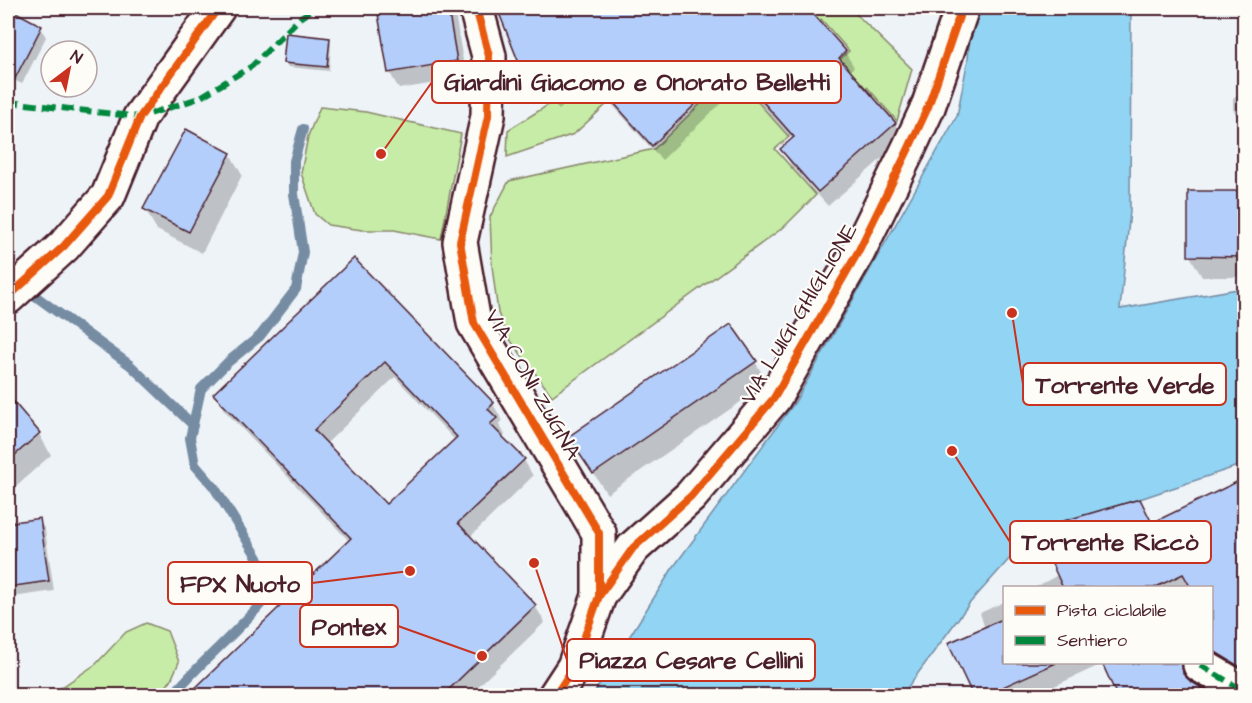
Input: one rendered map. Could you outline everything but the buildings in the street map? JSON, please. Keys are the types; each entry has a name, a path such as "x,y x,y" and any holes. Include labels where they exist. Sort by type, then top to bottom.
{"street":[{"path":"8,297 64,246 108,196 140,117 218,8"},
{"name":"VIA CONI ZUGNA","path":"476,8 489,56 488,116 460,242 474,323 599,533 599,596"},
{"name":"VIA LUIGI GHIGLIONE","path":"599,596 633,548 691,496 774,398 858,252 909,148 928,107 962,8"},
{"path":"555,696 574,667 599,596"},
{"path":"1200,665 1245,691"}],"green space":[{"path":"656,8 712,8 574,134 507,157 508,130 553,102"},
{"path":"787,8 850,8 912,69 897,121 867,87 859,94 834,65 849,51 821,19 804,34 784,10"},
{"path":"732,73 789,137 775,149 816,195 784,227 552,396 508,337 498,313 492,266 490,217 509,181 654,149"},
{"path":"320,107 366,112 461,134 441,239 394,230 362,230 328,225 315,214 301,173 308,136"},
{"path":"146,623 167,631 179,662 171,680 160,695 46,695 56,691 96,664 126,632"}],"water":[{"path":"972,8 1131,8 1130,211 1120,309 1244,288 1244,464 1140,499 1036,529 969,604 902,695 592,696 672,569 795,402 957,116 968,59"}],"waterway":[{"path":"172,696 265,599 265,575 258,558 214,487 195,465 190,438 201,389 228,362 260,336 296,289 303,252 294,194 294,161 303,129"},
{"path":"23,287 130,365 193,425"}],"marked path":[{"path":"8,102 140,117 199,98 252,66 301,17 315,8"},
{"path":"1200,665 1244,691"}],"cycle path":[{"path":"8,297 64,246 108,196 140,117 218,8"},
{"path":"476,8 489,56 488,116 460,242 474,323 599,533 599,596"},
{"path":"555,696 574,667 599,596 633,548 691,496 774,398 858,252 909,148 928,107 962,8"}],"place":[{"name":"Giardini Giacomo e Onorato Belletti","path":"381,154"},
{"name":"Torrente Verde","path":"1012,313"},
{"name":"Torrente Riccò","path":"952,451"},
{"name":"Piazza Cesare Cellini","path":"534,563"},
{"name":"FPX Nuoto","path":"410,571"},
{"name":"Pontex","path":"482,656"}]}
